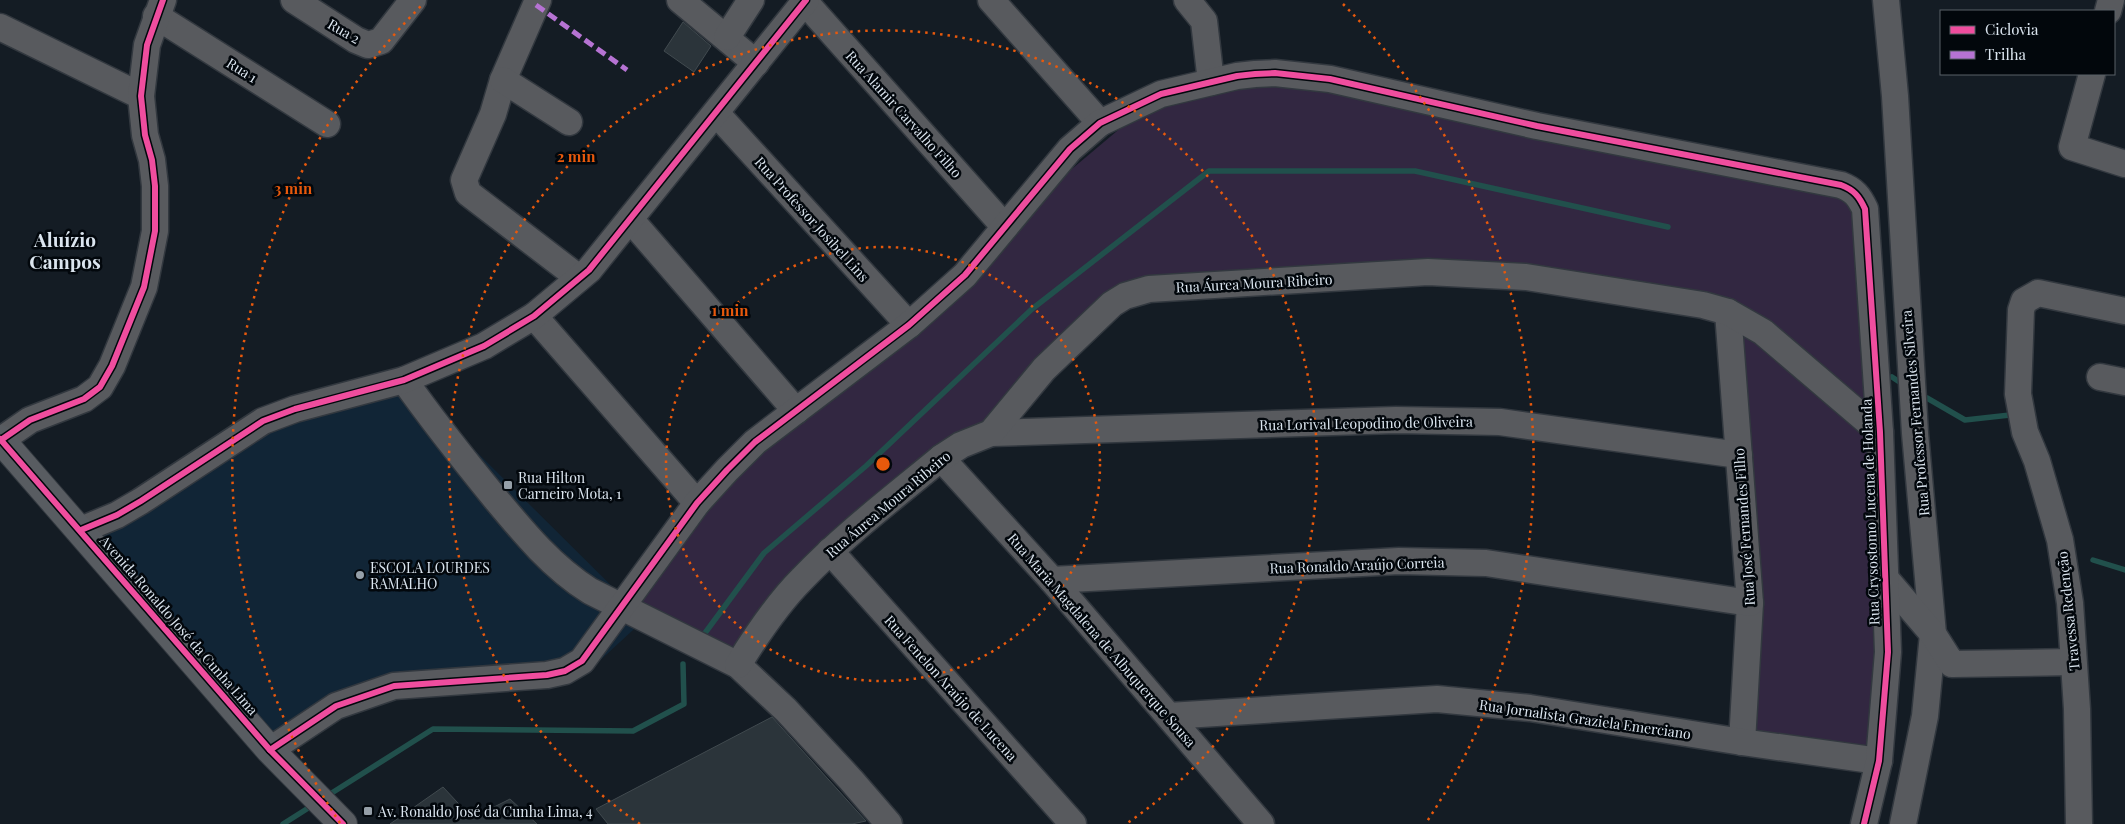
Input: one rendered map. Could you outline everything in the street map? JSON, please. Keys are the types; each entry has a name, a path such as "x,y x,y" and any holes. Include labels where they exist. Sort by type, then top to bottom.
{"main road":[{"name":"Avenida Ronaldo José da Cunha Lima","path":"1,440 270,750 344,824"}],"street":[{"name":"Rua 2","path":"294,0 356,40 368,45 381,41 413,0"},
{"path":"538,0 503,80 493,114 464,180 465,187 468,192 579,278"},
{"path":"680,0 727,37 756,63"},
{"path":"727,37 751,0"},
{"path":"991,0 1100,123"},
{"path":"270,750 336,706 394,686 547,675 565,670 582,660 698,503 727,470 755,442 909,325 964,275 1070,149 1100,123 1161,94 1211,82 1204,21 1187,0"},
{"name":"Rua Professor Fernandes Silveira","path":"1886,0 1895,96 1915,433 1933,634 1925,716 1903,824"},
{"path":"81,530 117,515 141,501 263,421 295,410 404,380 484,346 534,316 589,270 805,1"},
{"name":"Rua Alamir Carvalho Filho","path":"805,1 1004,226"},
{"path":"1,440 30,420 84,399 100,387 112,366 144,286 154,230 155,186 152,160 145,135 141,96 147,45 159,5"},
{"name":"Rua 1","path":"159,5 327,124"},
{"path":"0,27 141,96"},
{"name":"Rua Crysostomo Lucena de Holanda","path":"1211,82 1237,76 1275,73 1330,79 1537,126 1841,185 1852,189 1865,209 1880,432 1888,652 1879,761 1864,824"},
{"path":"2092,75 2072,147 2125,164"},
{"path":"503,80 569,122"},
{"name":"Rua Professor Josibel Lins","path":"716,113 909,325"},
{"path":"630,219 796,411"},
{"name":"Rua Áurea Moura Ribeiro","path":"738,665 754,638 775,610 801,580 830,552 941,458 961,445 991,433 1044,369 1112,304 1124,296 1149,289 1438,273 1526,277 1704,306 1728,312 1763,332 1880,432"},
{"name":"Travessa Redenção","path":"2079,824 2077,709 2070,603 2060,540 2037,461 2026,432 2018,394 2021,310 2024,301 2038,293 2125,311"},
{"name":"Rua José Fernandes Filho","path":"1728,312 1750,603 1742,742"},
{"path":"534,316 698,503"},
{"path":"2100,377 2125,382"},
{"path":"404,380 447,440 546,558 576,582 621,607 738,665 810,736 889,824"},
{"name":"Rua Lorival Leopodino de Oliveira","path":"991,433 1396,420 1500,422 1739,455"},
{"name":"Rua Maria Magdalena de Albuquerque Sousa","path":"941,458 1052,580 1261,824"},
{"name":"Rua Fenelon Araújo de Lucena","path":"830,552 1073,824"},
{"name":"Rua Ronaldo Araújo Correia","path":"1052,580 1399,561 1453,561 1496,565 1750,603"},
{"path":"1886,578 1933,634 1952,664 2073,662"},
{"name":"Rua Jornalista Graziela Emerciano","path":"1169,716 1437,699 1530,708 1742,742 1879,761"}],"shaded area":[{"path":"1312,77 1860,199 1879,761 1742,742 1729,317 1526,277 1112,304 991,433 830,551 738,665 621,607 796,411 1004,226 1161,94"},
{"name":"ESCOLA LOURDES RAMALHO","path":"404,380 645,619 581,678 364,695 270,750 81,530 236,437"}],"building":[{"path":"683,22 711,46 694,72 664,51"},
{"path":"772,717 866,821 852,824 608,824 596,809"},
{"path":"443,787 472,818 510,799 537,824 390,824"}],"waterway":[{"path":"705,633 764,553 866,466 1032,309 1209,171 1415,171 1668,227"},
{"path":"1892,377 1898,381"},
{"path":"1927,398 1965,420 2010,415"},
{"path":"2093,560 2125,570"},
{"path":"327,796 433,729 633,731 684,704 683,664"},
{"path":"283,824 313,805"}],"marked path":[{"path":"536,5 627,70"}],"cycle path":[{"path":"1,440 30,420 84,399 100,387 112,366 144,287 155,231 155,186 152,160 145,135 141,96 147,45 163,0"},
{"path":"81,530 117,515 141,501 263,421 295,409 404,380 484,346 534,316 589,270 806,0"},
{"path":"270,750 336,706 394,686 547,675 565,671 582,661 697,503 727,470 755,442 909,325 965,275 1070,149 1100,123 1161,94 1237,76 1275,73 1330,79 1537,126 1841,185 1853,191 1858,197 1865,209 1880,432 1888,652 1879,761 1864,824"},
{"path":"0,439 270,750 343,824"}],"place":[{"name":"Rua Hilton Carneiro Mota, 1","path":"508,485"},
{"name":"ESCOLA LOURDES RAMALHO","path":"360,575"},
{"name":"Av. Ronaldo José da Cunha Lima, 4","path":"368,811"}],"district":[{"name":"Aluízio Campos","path":"65,250"}]}
